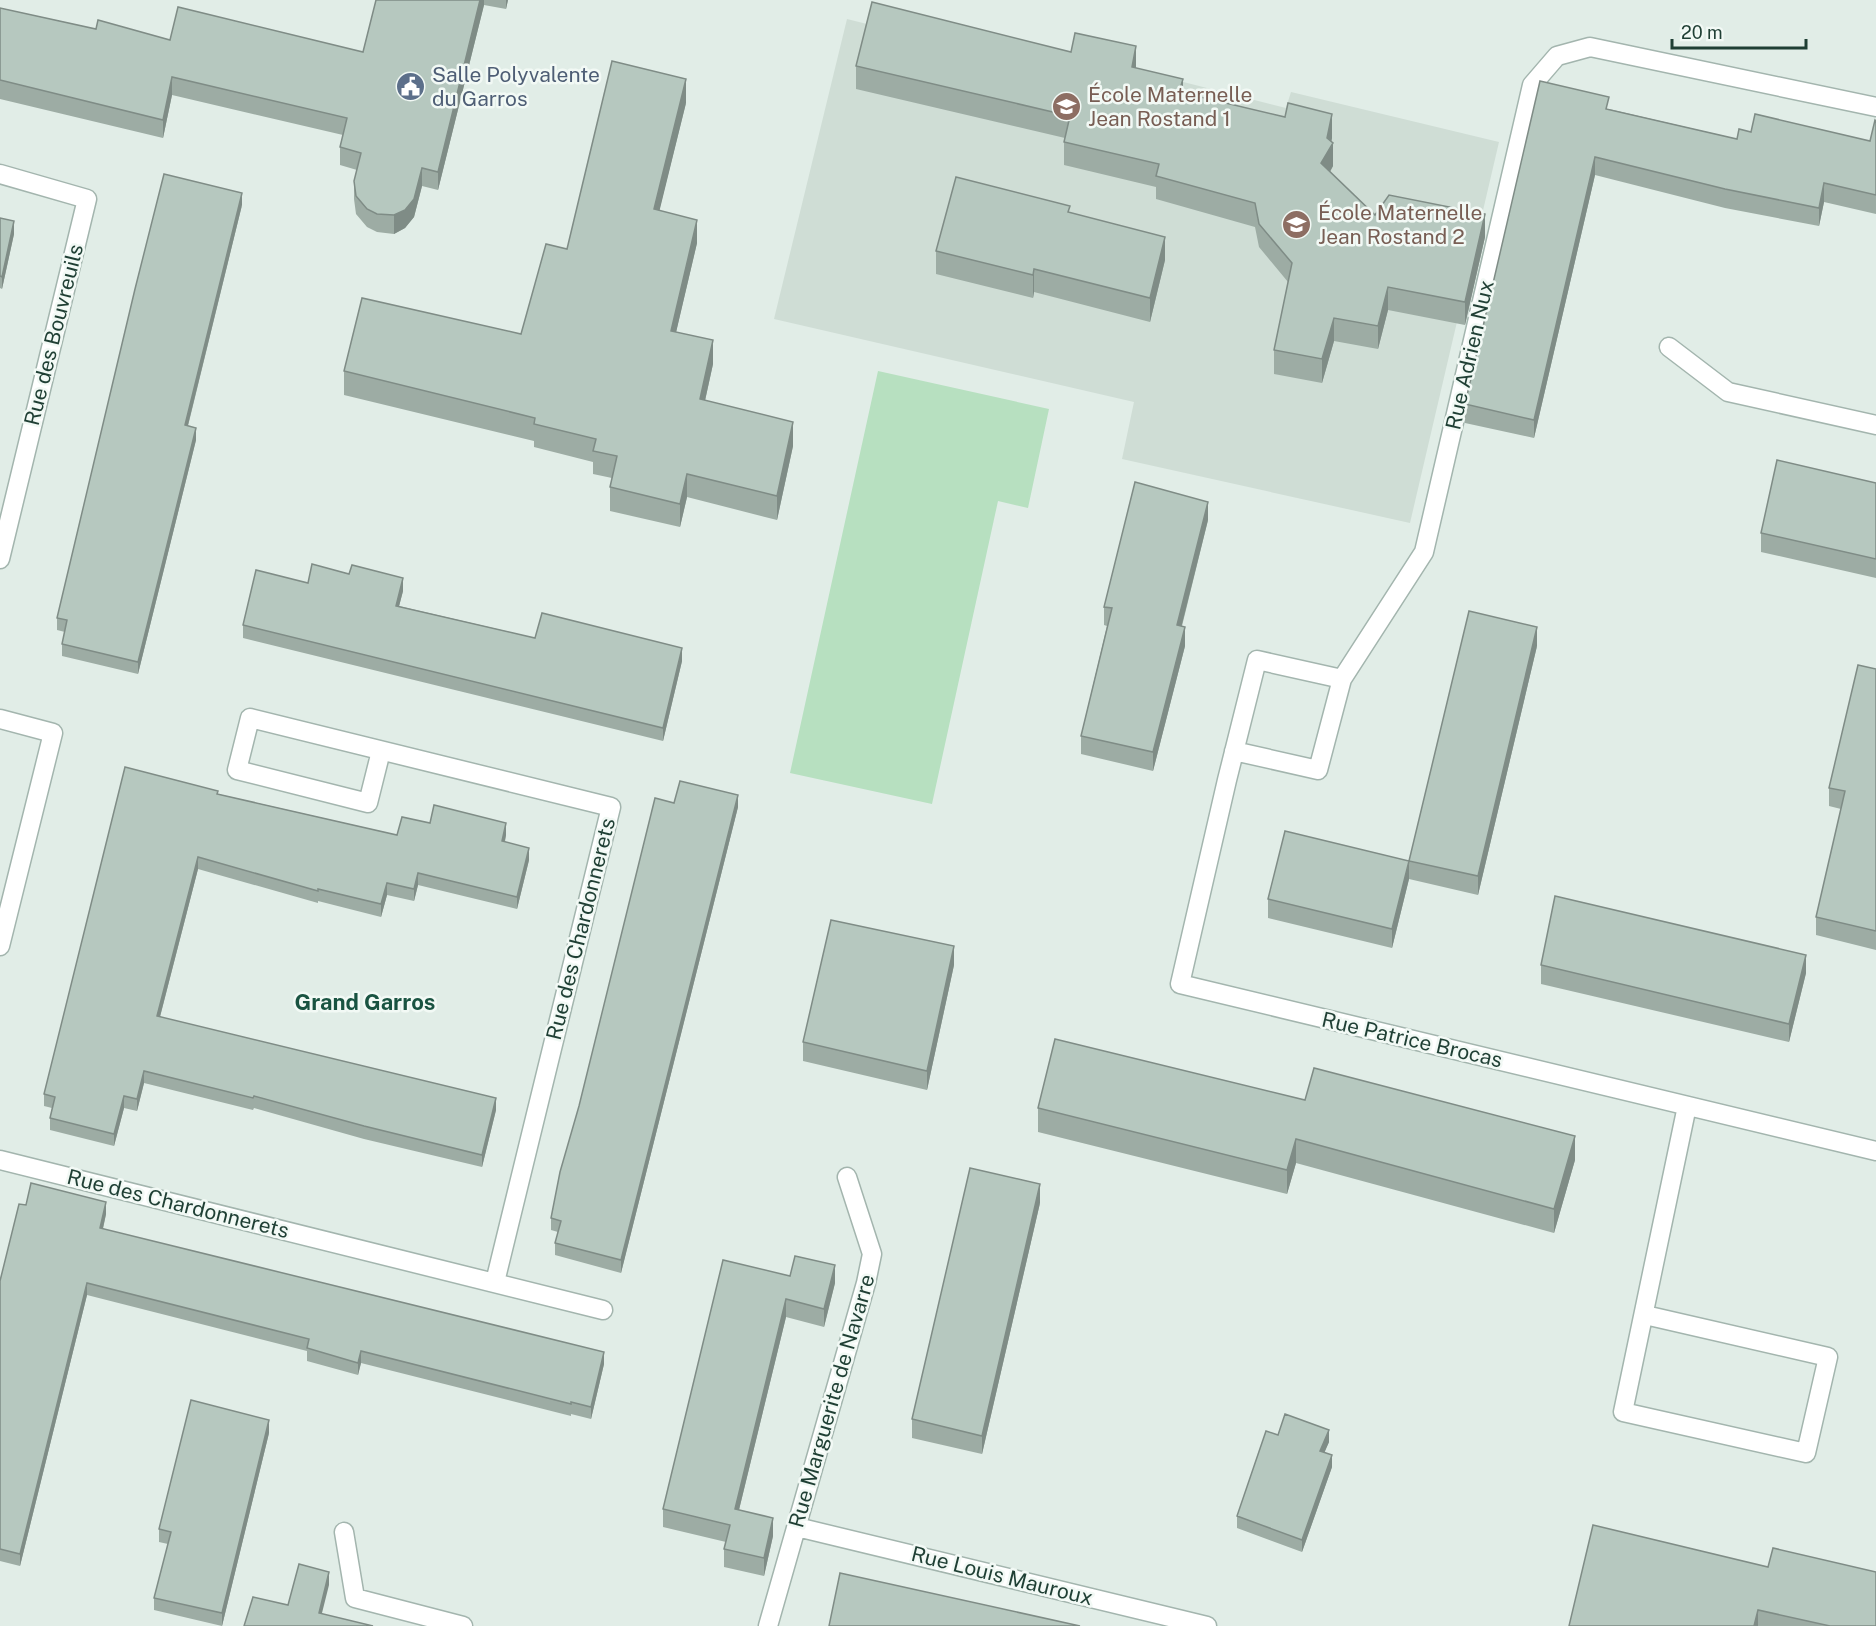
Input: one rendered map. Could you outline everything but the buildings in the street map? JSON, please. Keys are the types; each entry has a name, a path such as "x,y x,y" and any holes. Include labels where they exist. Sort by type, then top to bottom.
{"street":[{"name":"Rue Adrien Nux","path":"1341,679 1424,552 1532,85 1557,56 1590,47 1876,107"},
{"name":"Rue des Bouvreuils","path":"0,174 87,199 0,559"},
{"path":"1669,347 1728,392 1876,426"},
{"name":"Rue Patrice Brocas","path":"1341,679 1257,660 1180,984 1876,1151"},
{"path":"1234,751 1318,770 1341,679"},
{"name":"Rue des Chardonnerets","path":"381,751 368,803 237,770 250,718 611,807 495,1282"},
{"path":"0,719 53,733 0,946"},
{"path":"1645,1315 1828,1357 1806,1453 1623,1412 1687,1106"},
{"name":"Rue des Chardonnerets","path":"0,1160 603,1310"},
{"name":"Rue Marguerite de Navarre","path":"768,1626 866,1283 872,1254 846,1177"},
{"name":"Rue Louis Mauroux","path":"797,1527 1206,1626"},
{"path":"344,1532 355,1598 464,1626"}],"shaded area":[{"path":"847,19 1071,75 1136,70 1286,108 1291,92 1499,142 1410,523 1122,459 1134,402 774,319"}],"green space":[{"path":"878,371 1049,409 1028,508 998,501 932,804 790,773"}],"place":[{"name":"Salle Polyvalente du Garros","path":"411,87"},
{"name":"École Maternelle Jean Rostand 1","path":"1067,107"},
{"name":"École Maternelle Jean Rostand 2","path":"1297,225"}],"district":[{"name":"Grand Garros","path":"365,1002"}]}
